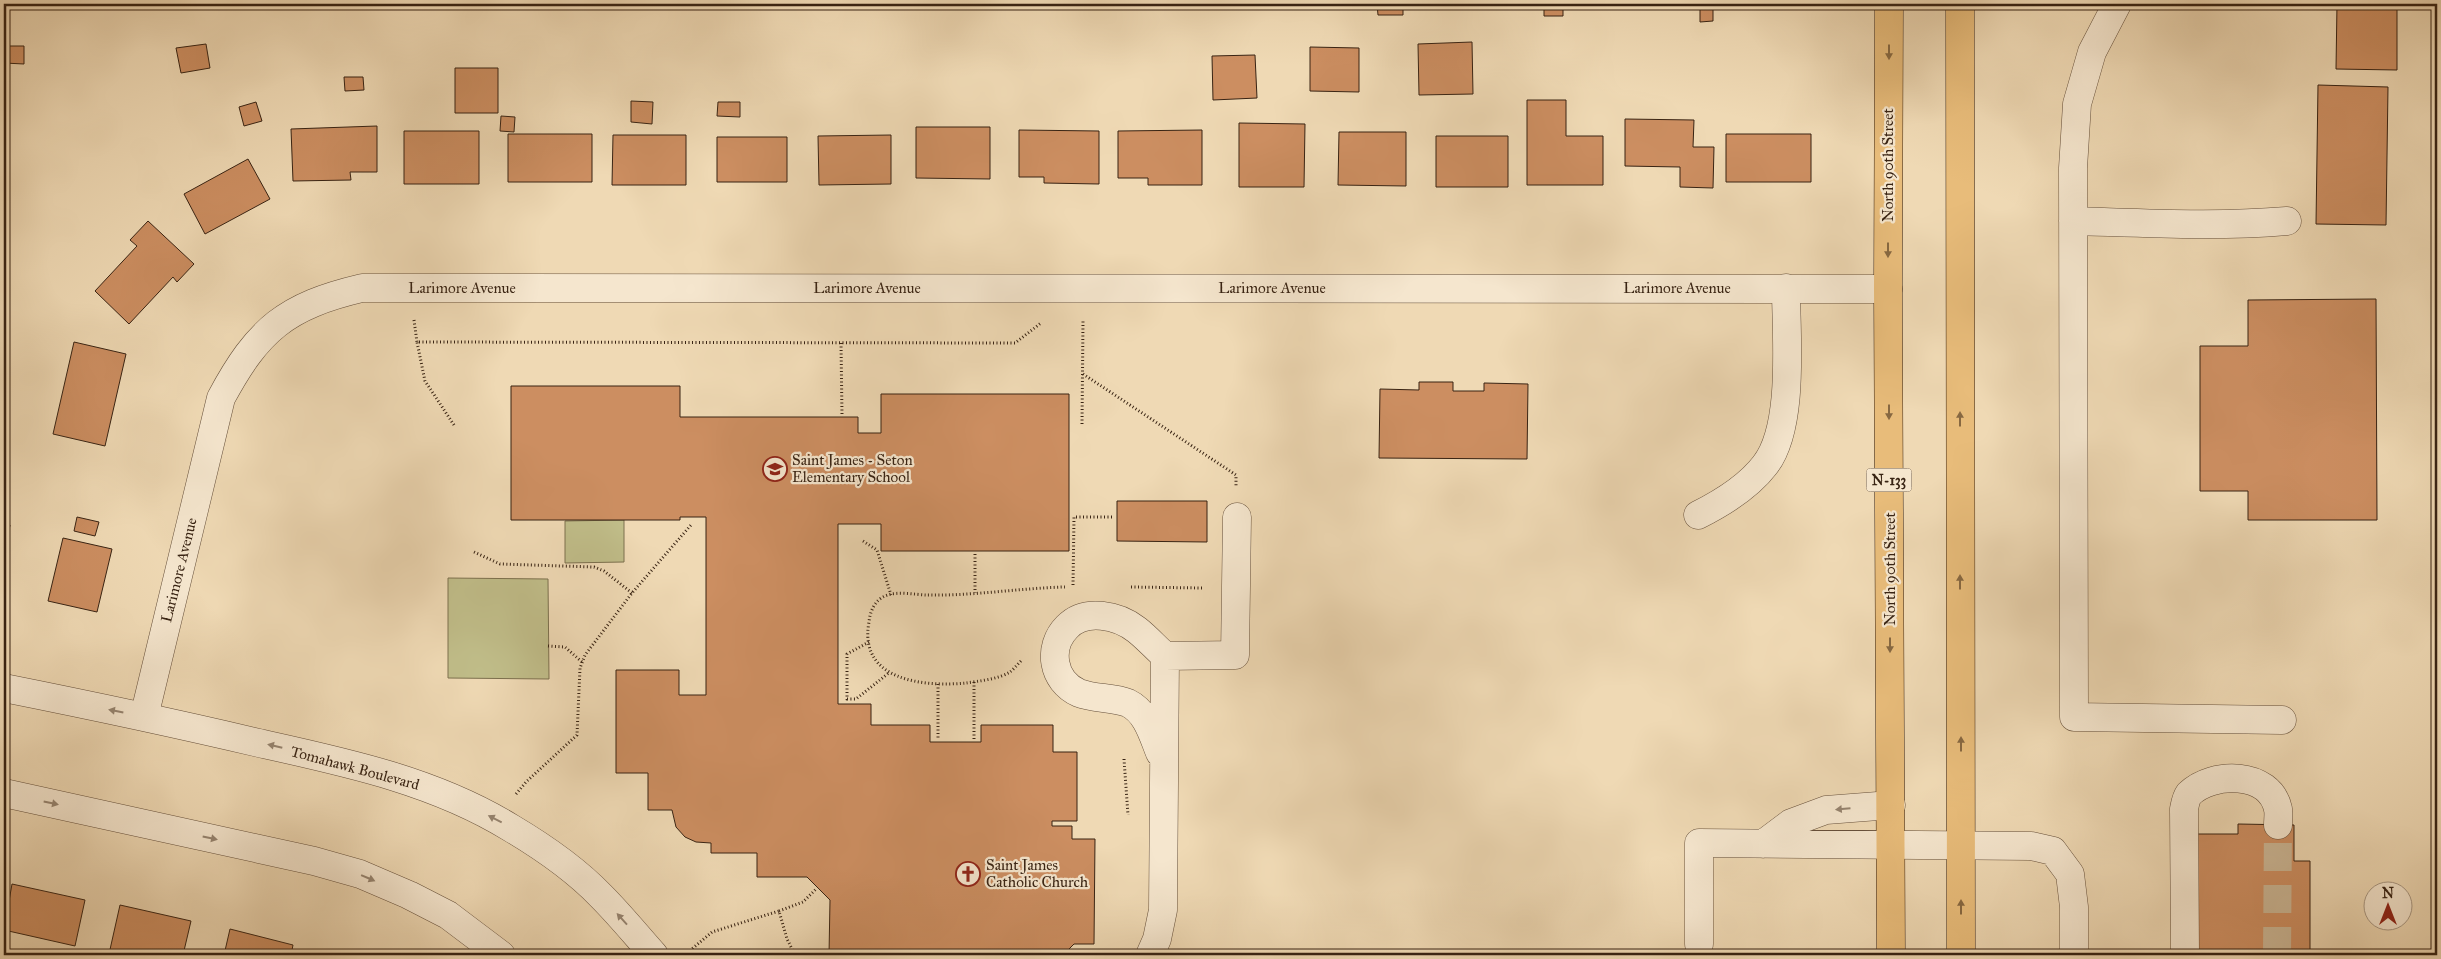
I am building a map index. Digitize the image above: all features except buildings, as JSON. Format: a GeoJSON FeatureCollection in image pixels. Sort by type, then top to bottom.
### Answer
{"type":"FeatureCollection","features":[{"type":"Feature","properties":{"kind":"main road","name":"North 90th Street"},"geometry":{"type":"LineString","coordinates":[[1889,4],[1888,289],[1891,955]]}},
{"type":"Feature","properties":{"kind":"main road"},"geometry":{"type":"LineString","coordinates":[[1960,4],[1961,955]]}},
{"type":"Feature","properties":{"kind":"street"},"geometry":{"type":"LineString","coordinates":[[2117,4],[2092,52],[2077,104],[2074,220],[2074,716],[2282,720]]}},
{"type":"Feature","properties":{"kind":"street"},"geometry":{"type":"LineString","coordinates":[[2074,220],[2185,224],[2255,224],[2288,220]]}},
{"type":"Feature","properties":{"kind":"street","name":"Larimore Avenue"},"geometry":{"type":"LineString","coordinates":[[144,716],[221,398],[240,363],[265,334],[296,310],[326,296],[362,288],[1888,289]]}},
{"type":"Feature","properties":{"kind":"street"},"geometry":{"type":"LineString","coordinates":[[1698,515],[1719,504],[1766,464],[1780,433],[1786,398],[1786,288]]}},
{"type":"Feature","properties":{"kind":"street"},"geometry":{"type":"LineString","coordinates":[[1164,762],[1148,722],[1129,704],[1079,693],[1068,686],[1059,675],[1054,662],[1055,648],[1059,635],[1069,625],[1080,617],[1094,615],[1112,618],[1136,629],[1164,656],[1235,656],[1237,517]]}},
{"type":"Feature","properties":{"kind":"street"},"geometry":{"type":"LineString","coordinates":[[1150,955],[1157,939],[1163,910],[1164,656]]}},
{"type":"Feature","properties":{"kind":"street","name":"Tomahawk Boulevard"},"geometry":{"type":"LineString","coordinates":[[4,688],[144,716],[342,762],[394,777],[464,802],[510,827],[556,858],[600,895],[654,955]]}},
{"type":"Feature","properties":{"kind":"street"},"geometry":{"type":"LineString","coordinates":[[2185,955],[2184,809],[2188,796],[2204,784],[2226,778],[2248,780],[2268,791],[2278,808],[2278,825]]}},
{"type":"Feature","properties":{"kind":"street"},"geometry":{"type":"LineString","coordinates":[[4,793],[305,859],[360,874],[448,914],[501,955]]}},
{"type":"Feature","properties":{"kind":"street"},"geometry":{"type":"LineString","coordinates":[[1763,844],[1791,823],[1826,810],[1891,805]]}},
{"type":"Feature","properties":{"kind":"street"},"geometry":{"type":"LineString","coordinates":[[1698,944],[1700,843],[2031,846],[2054,851],[2070,874],[2074,907],[2074,955]]}},
{"type":"Feature","properties":{"kind":"path"},"geometry":{"type":"LineString","coordinates":[[1082,424],[1084,288]]}},
{"type":"Feature","properties":{"kind":"path"},"geometry":{"type":"LineString","coordinates":[[454,425],[425,381],[417,342],[1015,343],[1044,320]]}},
{"type":"Feature","properties":{"kind":"path"},"geometry":{"type":"LineString","coordinates":[[841,343],[842,415]]}},
{"type":"Feature","properties":{"kind":"path"},"geometry":{"type":"LineString","coordinates":[[1083,374],[1236,475],[1237,517]]}},
{"type":"Feature","properties":{"kind":"path"},"geometry":{"type":"LineString","coordinates":[[1067,591],[1073,586],[1074,517],[1114,517]]}},
{"type":"Feature","properties":{"kind":"path"},"geometry":{"type":"LineString","coordinates":[[496,820],[526,782],[577,735],[580,668],[582,662],[604,629],[632,593],[690,525]]}},
{"type":"Feature","properties":{"kind":"path"},"geometry":{"type":"LineString","coordinates":[[863,541],[877,550],[892,595]]}},
{"type":"Feature","properties":{"kind":"path"},"geometry":{"type":"LineString","coordinates":[[474,552],[500,564],[594,567],[604,571],[632,593]]}},
{"type":"Feature","properties":{"kind":"path"},"geometry":{"type":"LineString","coordinates":[[975,554],[975,592]]}},
{"type":"Feature","properties":{"kind":"path"},"geometry":{"type":"LineString","coordinates":[[1025,657],[1009,673],[974,682],[918,684],[898,678],[880,664],[870,650],[867,632],[871,609],[884,596],[892,595],[1082,586]]}},
{"type":"Feature","properties":{"kind":"path"},"geometry":{"type":"LineString","coordinates":[[1121,587],[1236,588]]}},
{"type":"Feature","properties":{"kind":"path"},"geometry":{"type":"LineString","coordinates":[[869,642],[847,654],[847,699],[856,699],[890,672]]}},
{"type":"Feature","properties":{"kind":"path"},"geometry":{"type":"LineString","coordinates":[[548,646],[565,647],[582,662]]}},
{"type":"Feature","properties":{"kind":"path"},"geometry":{"type":"LineString","coordinates":[[974,682],[974,739]]}},
{"type":"Feature","properties":{"kind":"path"},"geometry":{"type":"LineString","coordinates":[[938,684],[938,739]]}},
{"type":"Feature","properties":{"kind":"path"},"geometry":{"type":"LineString","coordinates":[[1123,750],[1127,775],[1128,817]]}},
{"type":"Feature","properties":{"kind":"path"},"geometry":{"type":"LineString","coordinates":[[685,955],[712,932],[803,902],[816,889]]}},
{"type":"Feature","properties":{"kind":"path"},"geometry":{"type":"LineString","coordinates":[[779,911],[787,939],[795,955]]}},
{"type":"Feature","properties":{"kind":"shaded area"},"geometry":{"type":"Polygon","coordinates":[[[624,520],[624,562],[565,563],[565,521],[624,520]]]}},
{"type":"Feature","properties":{"kind":"shaded area"},"geometry":{"type":"Polygon","coordinates":[[[448,578],[548,579],[549,679],[448,678],[448,578]]]}},
{"type":"Feature","properties":{"kind":"tunnel"},"geometry":{"type":"LineString","coordinates":[[2277,955],[2278,825]]}},
{"type":"Feature","properties":{"kind":"place","name":"Saint James - Seton Elementary School"},"geometry":{"type":"Point","coordinates":[775,469]}},
{"type":"Feature","properties":{"kind":"place","name":"Saint James Catholic Church"},"geometry":{"type":"Point","coordinates":[968,874]}}]}
